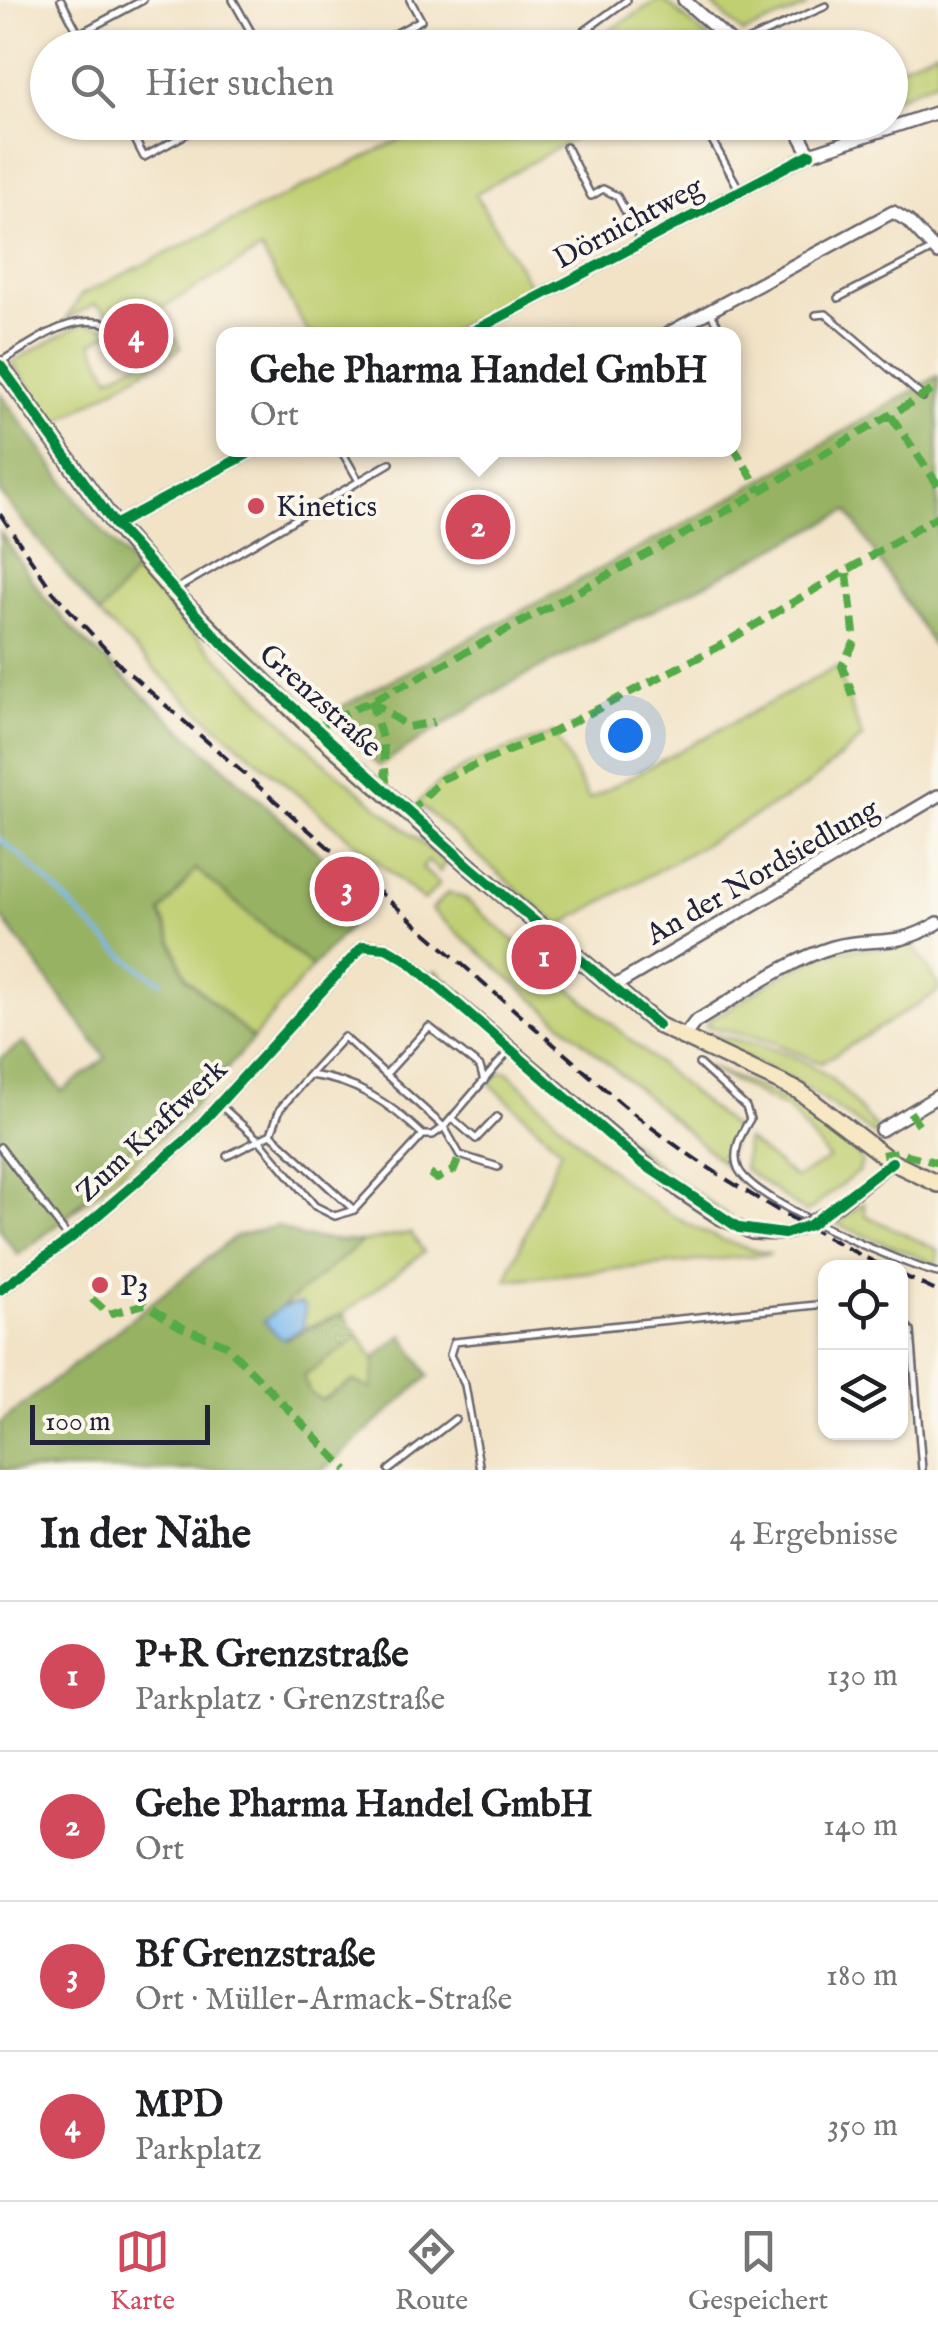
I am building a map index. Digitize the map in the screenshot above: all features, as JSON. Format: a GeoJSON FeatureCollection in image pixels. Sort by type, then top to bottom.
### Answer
{"type":"FeatureCollection","features":[{"type":"Feature","properties":{"kind":"main road","name":"Grenzstraße"},"geometry":{"type":"LineString","coordinates":[[0,363],[115,525],[172,592],[304,720],[612,988],[682,1039],[799,1091],[892,1162],[938,1184]]}},
{"type":"Feature","properties":{"kind":"street"},"geometry":{"type":"LineString","coordinates":[[684,0],[719,30]]}},
{"type":"Feature","properties":{"kind":"street","name":"Dörnichtweg"},"geometry":{"type":"LineString","coordinates":[[908,122],[938,112]]}},
{"type":"Feature","properties":{"kind":"street"},"geometry":{"type":"LineString","coordinates":[[803,140],[810,154]]}},
{"type":"Feature","properties":{"kind":"street","name":"Dörnichtweg"},"geometry":{"type":"LineString","coordinates":[[481,327],[810,154],[851,140]]}},
{"type":"Feature","properties":{"kind":"street"},"geometry":{"type":"LineString","coordinates":[[680,327],[893,212],[908,221],[935,251]]}},
{"type":"Feature","properties":{"kind":"street"},"geometry":{"type":"LineString","coordinates":[[115,525],[242,457]]}},
{"type":"Feature","properties":{"kind":"street","name":"An der Nordsiedlung"},"geometry":{"type":"LineString","coordinates":[[612,988],[938,796]]}},
{"type":"Feature","properties":{"kind":"street"},"geometry":{"type":"LineString","coordinates":[[682,1039],[696,1022],[816,954],[846,944],[908,939],[938,923]]}},
{"type":"Feature","properties":{"kind":"street","name":"Zum Kraftwerk"},"geometry":{"type":"LineString","coordinates":[[0,1290],[70,1239],[220,1106],[300,1010],[363,946],[386,948],[407,960],[512,1049]]}},
{"type":"Feature","properties":{"kind":"street"},"geometry":{"type":"LineString","coordinates":[[512,1049],[680,1192],[738,1228],[766,1235],[810,1225],[892,1162]]}},
{"type":"Feature","properties":{"kind":"street"},"geometry":{"type":"LineString","coordinates":[[881,1130],[938,1096]]}},
{"type":"Feature","properties":{"kind":"lane"},"geometry":{"type":"LineString","coordinates":[[61,0],[77,30]]}},
{"type":"Feature","properties":{"kind":"lane"},"geometry":{"type":"LineString","coordinates":[[87,30],[144,0]]}},
{"type":"Feature","properties":{"kind":"lane"},"geometry":{"type":"LineString","coordinates":[[233,0],[250,30]]}},
{"type":"Feature","properties":{"kind":"lane"},"geometry":{"type":"LineString","coordinates":[[402,30],[421,20],[410,0]]}},
{"type":"Feature","properties":{"kind":"lane"},"geometry":{"type":"LineString","coordinates":[[587,30],[627,0]]}},
{"type":"Feature","properties":{"kind":"lane"},"geometry":{"type":"LineString","coordinates":[[773,30],[826,6]]}},
{"type":"Feature","properties":{"kind":"lane"},"geometry":{"type":"LineString","coordinates":[[135,140],[144,157],[175,140]]}},
{"type":"Feature","properties":{"kind":"lane"},"geometry":{"type":"LineString","coordinates":[[712,140],[740,191]]}},
{"type":"Feature","properties":{"kind":"lane"},"geometry":{"type":"LineString","coordinates":[[566,147],[591,196],[603,189],[617,196],[642,243]]}},
{"type":"Feature","properties":{"kind":"lane"},"geometry":{"type":"LineString","coordinates":[[838,298],[935,251]]}},
{"type":"Feature","properties":{"kind":"lane"},"geometry":{"type":"LineString","coordinates":[[710,311],[719,327]]}},
{"type":"Feature","properties":{"kind":"lane"},"geometry":{"type":"LineString","coordinates":[[816,315],[826,314],[923,397]]}},
{"type":"Feature","properties":{"kind":"lane"},"geometry":{"type":"LineString","coordinates":[[0,363],[65,322],[94,320],[138,334]]}},
{"type":"Feature","properties":{"kind":"lane"},"geometry":{"type":"LineString","coordinates":[[345,457],[359,481]]}},
{"type":"Feature","properties":{"kind":"lane"},"geometry":{"type":"LineString","coordinates":[[172,592],[390,463]]}},
{"type":"Feature","properties":{"kind":"lane"},"geometry":{"type":"LineString","coordinates":[[386,1074],[429,1027],[480,1067],[484,1080]]}},
{"type":"Feature","properties":{"kind":"lane"},"geometry":{"type":"LineString","coordinates":[[227,1156],[271,1134],[280,1110],[344,1037],[444,1126],[460,1155],[498,1167]]}},
{"type":"Feature","properties":{"kind":"lane"},"geometry":{"type":"LineString","coordinates":[[310,1075],[328,1077],[387,1102],[424,1135],[433,1135],[512,1049]]}},
{"type":"Feature","properties":{"kind":"lane"},"geometry":{"type":"LineString","coordinates":[[699,1064],[746,1106],[750,1118],[736,1156],[740,1172],[772,1197],[829,1228],[938,1273]]}},
{"type":"Feature","properties":{"kind":"lane"},"geometry":{"type":"LineString","coordinates":[[220,1106],[261,1142],[290,1182],[320,1211],[336,1216],[354,1210],[424,1135]]}},
{"type":"Feature","properties":{"kind":"lane"},"geometry":{"type":"LineString","coordinates":[[452,1118],[476,1140],[497,1117]]}},
{"type":"Feature","properties":{"kind":"lane"},"geometry":{"type":"LineString","coordinates":[[271,1134],[354,1210]]}},
{"type":"Feature","properties":{"kind":"lane"},"geometry":{"type":"LineString","coordinates":[[0,1148],[70,1239]]}},
{"type":"Feature","properties":{"kind":"lane"},"geometry":{"type":"LineString","coordinates":[[480,1470],[465,1385],[450,1355],[454,1342],[818,1305]]}},
{"type":"Feature","properties":{"kind":"lane"},"geometry":{"type":"LineString","coordinates":[[908,1328],[922,1470]]}},
{"type":"Feature","properties":{"kind":"lane"},"geometry":{"type":"LineString","coordinates":[[389,1470],[455,1419]]}},
{"type":"Feature","properties":{"kind":"green space"},"geometry":{"type":"Polygon","coordinates":[[[664,0],[698,30],[610,30],[664,0]]]}},
{"type":"Feature","properties":{"kind":"green space"},"geometry":{"type":"Polygon","coordinates":[[[707,0],[805,0],[806,7],[750,30],[740,30],[707,0]]]}},
{"type":"Feature","properties":{"kind":"green space"},"geometry":{"type":"Polygon","coordinates":[[[938,49],[938,79],[908,92],[908,62],[938,49]]]}},
{"type":"Feature","properties":{"kind":"green space"},"geometry":{"type":"Polygon","coordinates":[[[400,140],[571,140],[475,194],[531,287],[458,327],[305,327],[261,250],[160,309],[181,348],[55,424],[12,362],[83,323],[117,329],[92,343],[110,377],[173,345],[147,301],[115,317],[95,304],[66,320],[81,295],[400,140]]]}},
{"type":"Feature","properties":{"kind":"green space"},"geometry":{"type":"Polygon","coordinates":[[[938,376],[938,654],[848,511],[503,687],[379,766],[326,715],[714,508],[938,376]]]}},
{"type":"Feature","properties":{"kind":"green space"},"geometry":{"type":"Polygon","coordinates":[[[0,393],[90,517],[137,570],[99,615],[0,493],[0,393]]]}},
{"type":"Feature","properties":{"kind":"green space"},"geometry":{"type":"Polygon","coordinates":[[[0,532],[44,597],[82,639],[352,879],[341,891],[364,911],[312,967],[196,869],[161,913],[186,978],[253,1039],[177,1125],[135,1142],[66,1218],[18,1255],[0,1230],[0,1059],[24,1042],[62,1091],[106,1058],[0,915],[0,532]]]}},
{"type":"Feature","properties":{"kind":"green space"},"geometry":{"type":"Polygon","coordinates":[[[137,570],[183,623],[323,761],[445,862],[440,872],[428,861],[422,868],[439,884],[424,901],[192,705],[99,615],[137,570]]]}},
{"type":"Feature","properties":{"kind":"green space"},"geometry":{"type":"Polygon","coordinates":[[[837,667],[862,738],[804,788],[559,926],[418,803],[463,768],[554,733],[589,799],[837,667]]]}},
{"type":"Feature","properties":{"kind":"green space"},"geometry":{"type":"Polygon","coordinates":[[[196,868],[312,967],[253,1039],[186,978],[161,912],[196,868]]]}},
{"type":"Feature","properties":{"kind":"green space"},"geometry":{"type":"Polygon","coordinates":[[[448,893],[464,898],[737,1131],[727,1154],[729,1168],[431,910],[448,893]]]}},
{"type":"Feature","properties":{"kind":"green space"},"geometry":{"type":"Polygon","coordinates":[[[912,944],[938,984],[938,992],[821,1063],[770,1041],[706,1026],[712,1018],[809,961],[843,950],[912,944]]]}},
{"type":"Feature","properties":{"kind":"green space"},"geometry":{"type":"Polygon","coordinates":[[[436,971],[660,1167],[732,1219],[658,1171],[433,973],[436,971]]]}},
{"type":"Feature","properties":{"kind":"green space"},"geometry":{"type":"Polygon","coordinates":[[[705,1033],[778,1051],[813,1066],[843,1090],[886,1136],[888,1144],[798,1083],[707,1040],[705,1033]]]}},
{"type":"Feature","properties":{"kind":"green space"},"geometry":{"type":"Polygon","coordinates":[[[705,1066],[792,1103],[835,1129],[862,1162],[859,1171],[806,1213],[744,1169],[746,1139],[795,1178],[829,1159],[790,1111],[705,1066]]]}},
{"type":"Feature","properties":{"kind":"green space"},"geometry":{"type":"Polygon","coordinates":[[[508,1072],[596,1158],[659,1207],[730,1243],[771,1254],[506,1280],[561,1149],[490,1084],[499,1073],[508,1072]]]}},
{"type":"Feature","properties":{"kind":"green space"},"geometry":{"type":"Polygon","coordinates":[[[177,1125],[66,1218],[135,1142],[177,1125]]]}},
{"type":"Feature","properties":{"kind":"green space"},"geometry":{"type":"Polygon","coordinates":[[[864,1203],[865,1215],[938,1250],[938,1265],[836,1224],[864,1203]]]}},
{"type":"Feature","properties":{"kind":"green space"},"geometry":{"type":"Polygon","coordinates":[[[277,1226],[301,1237],[362,1242],[265,1321],[285,1339],[343,1314],[360,1337],[303,1376],[310,1393],[322,1400],[353,1381],[372,1389],[375,1357],[403,1335],[429,1376],[323,1470],[0,1470],[0,1423],[236,1236],[277,1226]]]}},
{"type":"Feature","properties":{"kind":"green space"},"geometry":{"type":"Polygon","coordinates":[[[411,1233],[424,1252],[343,1314],[303,1328],[298,1305],[280,1308],[362,1242],[411,1233]]]}},
{"type":"Feature","properties":{"kind":"green space"},"geometry":{"type":"Polygon","coordinates":[[[360,1337],[377,1363],[372,1390],[353,1381],[322,1400],[309,1393],[302,1377],[360,1337]]]}},
{"type":"Feature","properties":{"kind":"water"},"geometry":{"type":"Polygon","coordinates":[[[300,1303],[305,1307],[303,1328],[281,1339],[264,1321],[280,1308],[300,1303]]]}},
{"type":"Feature","properties":{"kind":"waterway"},"geometry":{"type":"LineString","coordinates":[[0,839],[118,951],[162,982]]}},
{"type":"Feature","properties":{"kind":"railway"},"geometry":{"type":"LineString","coordinates":[[0,514],[53,592],[122,667],[622,1104],[749,1193],[871,1260]]}},
{"type":"Feature","properties":{"kind":"railway"},"geometry":{"type":"LineString","coordinates":[[908,1278],[938,1292]]}},
{"type":"Feature","properties":{"kind":"marked path"},"geometry":{"type":"LineString","coordinates":[[313,729],[414,680],[719,515],[938,387]]}},
{"type":"Feature","properties":{"kind":"marked path"},"geometry":{"type":"LineString","coordinates":[[891,416],[938,485]]}},
{"type":"Feature","properties":{"kind":"marked path"},"geometry":{"type":"LineString","coordinates":[[740,457],[760,491]]}},
{"type":"Feature","properties":{"kind":"marked path"},"geometry":{"type":"LineString","coordinates":[[409,813],[442,779],[553,732],[718,647],[938,516]]}},
{"type":"Feature","properties":{"kind":"marked path"},"geometry":{"type":"LineString","coordinates":[[847,573],[855,641],[842,666],[853,696]]}},
{"type":"Feature","properties":{"kind":"marked path"},"geometry":{"type":"LineString","coordinates":[[371,701],[383,742],[387,794]]}},
{"type":"Feature","properties":{"kind":"marked path"},"geometry":{"type":"LineString","coordinates":[[371,701],[408,727],[434,722]]}},
{"type":"Feature","properties":{"kind":"marked path"},"geometry":{"type":"LineString","coordinates":[[910,1112],[923,1131]]}},
{"type":"Feature","properties":{"kind":"marked path"},"geometry":{"type":"LineString","coordinates":[[882,1155],[897,1152],[938,1163]]}},
{"type":"Feature","properties":{"kind":"marked path"},"geometry":{"type":"LineString","coordinates":[[430,1174],[437,1179],[454,1170],[460,1155]]}},
{"type":"Feature","properties":{"kind":"marked path"},"geometry":{"type":"LineString","coordinates":[[92,1299],[109,1314],[145,1304],[179,1326],[226,1345],[347,1470]]}},
{"type":"Feature","properties":{"kind":"cycle path"},"geometry":{"type":"LineString","coordinates":[[481,327],[810,154]]}},
{"type":"Feature","properties":{"kind":"cycle path"},"geometry":{"type":"LineString","coordinates":[[0,365],[115,525],[222,643],[469,866],[658,1025]]}},
{"type":"Feature","properties":{"kind":"cycle path"},"geometry":{"type":"LineString","coordinates":[[115,525],[242,457]]}},
{"type":"Feature","properties":{"kind":"cycle path"},"geometry":{"type":"LineString","coordinates":[[0,1290],[70,1239],[187,1139],[363,946],[386,948],[407,960],[639,1161],[739,1228],[784,1234],[810,1225],[892,1162]]}},
{"type":"Feature","properties":{"kind":"place","name":"MPD"},"geometry":{"type":"Point","coordinates":[136,336]}},
{"type":"Feature","properties":{"kind":"place","name":"Kinetics"},"geometry":{"type":"Point","coordinates":[256,506]}},
{"type":"Feature","properties":{"kind":"place","name":"Gehe Pharma Handel GmbH"},"geometry":{"type":"Point","coordinates":[478,527]}},
{"type":"Feature","properties":{"kind":"place","name":"Bf Grenzstraße"},"geometry":{"type":"Point","coordinates":[347,889]}},
{"type":"Feature","properties":{"kind":"place","name":"P+R Grenzstraße"},"geometry":{"type":"Point","coordinates":[544,957]}},
{"type":"Feature","properties":{"kind":"place","name":"P3"},"geometry":{"type":"Point","coordinates":[100,1285]}}]}
